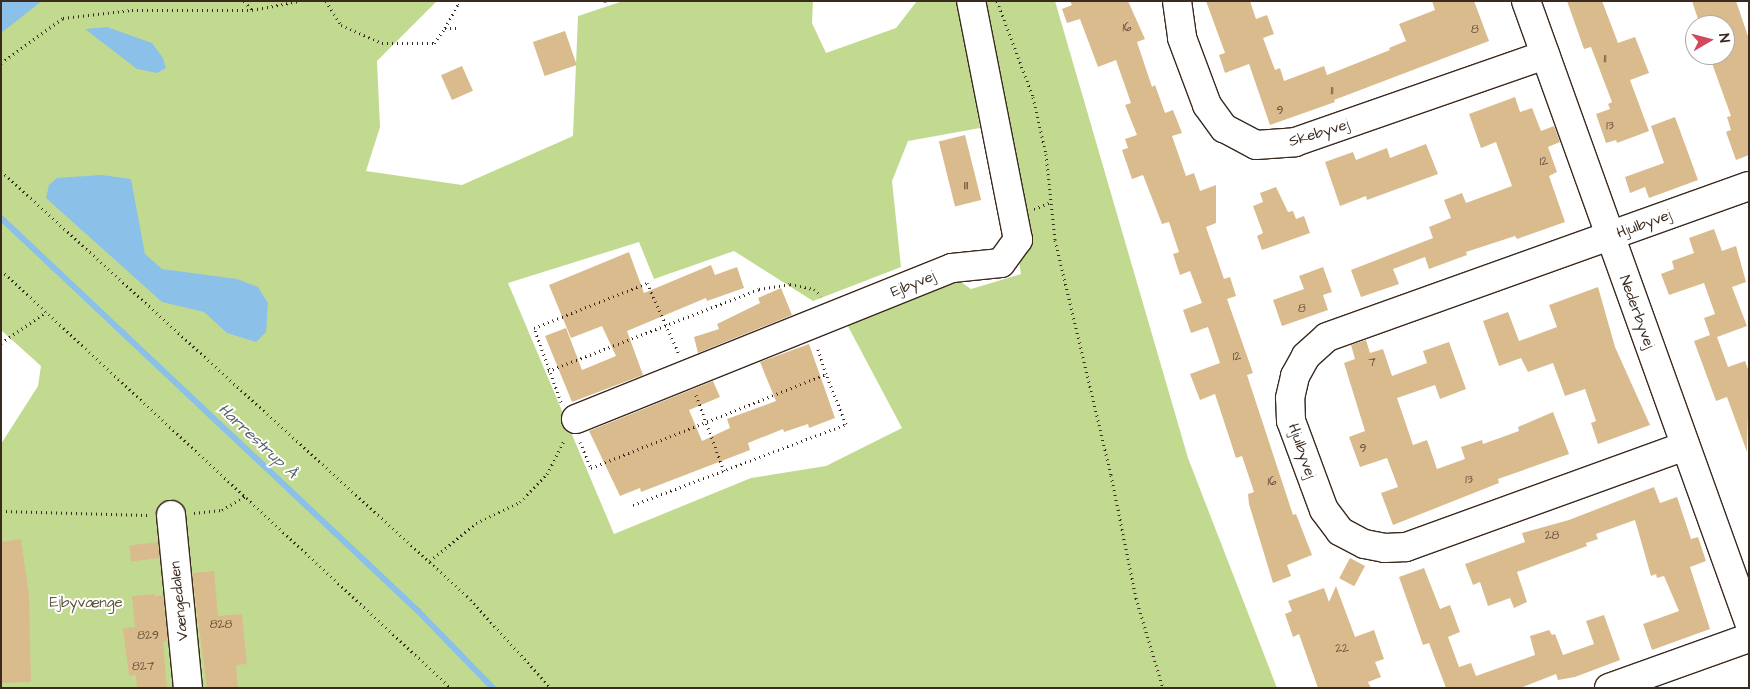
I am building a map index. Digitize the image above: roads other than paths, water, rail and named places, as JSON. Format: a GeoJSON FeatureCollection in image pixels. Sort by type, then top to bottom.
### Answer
{"type":"FeatureCollection","features":[{"type":"Feature","properties":{"kind":"street","name":"Ejbyvej"},"geometry":{"type":"LineString","coordinates":[[574,422],[952,268],[1001,263],[1018,240],[971,1]]}},
{"type":"Feature","properties":{"kind":"street","name":"Skebyvej"},"geometry":{"type":"LineString","coordinates":[[1177,1],[1182,38],[1207,105],[1224,128],[1256,145],[1295,142],[1545,55]]}},
{"type":"Feature","properties":{"kind":"street","name":"Nederbyvej"},"geometry":{"type":"LineString","coordinates":[[1526,1],[1749,622]]}},
{"type":"Feature","properties":{"kind":"street","name":"Hjulbyvej"},"geometry":{"type":"LineString","coordinates":[[1686,446],[1406,547],[1384,548],[1364,544],[1340,531],[1324,510],[1291,421],[1290,398],[1294,376],[1306,356],[1327,336],[1749,186]]}},
{"type":"Feature","properties":{"kind":"street","name":"Vængedalen"},"geometry":{"type":"LineString","coordinates":[[171,515],[188,688]]}},
{"type":"Feature","properties":{"kind":"street"},"geometry":{"type":"LineString","coordinates":[[1609,688],[1749,638]]}},
{"type":"Feature","properties":{"kind":"water"},"geometry":{"type":"Polygon","coordinates":[[[1,1],[42,1],[1,33],[1,1]]]}},
{"type":"Feature","properties":{"kind":"water"},"geometry":{"type":"Polygon","coordinates":[[[107,27],[152,43],[163,58],[166,68],[157,73],[137,69],[85,29],[107,27]]]}},
{"type":"Feature","properties":{"kind":"water"},"geometry":{"type":"Polygon","coordinates":[[[101,175],[131,179],[145,254],[162,269],[237,279],[258,287],[268,303],[266,332],[256,342],[227,333],[204,312],[162,302],[46,198],[49,185],[57,178],[101,175]]]}},
{"type":"Feature","properties":{"kind":"waterway","name":"Harrestrup Å"},"geometry":{"type":"LineString","coordinates":[[1,218],[418,611],[493,688]]}},
{"type":"Feature","properties":{"kind":"park label","name":"Ejbyvænge"},"geometry":{"type":"Point","coordinates":[86,603]}}]}
